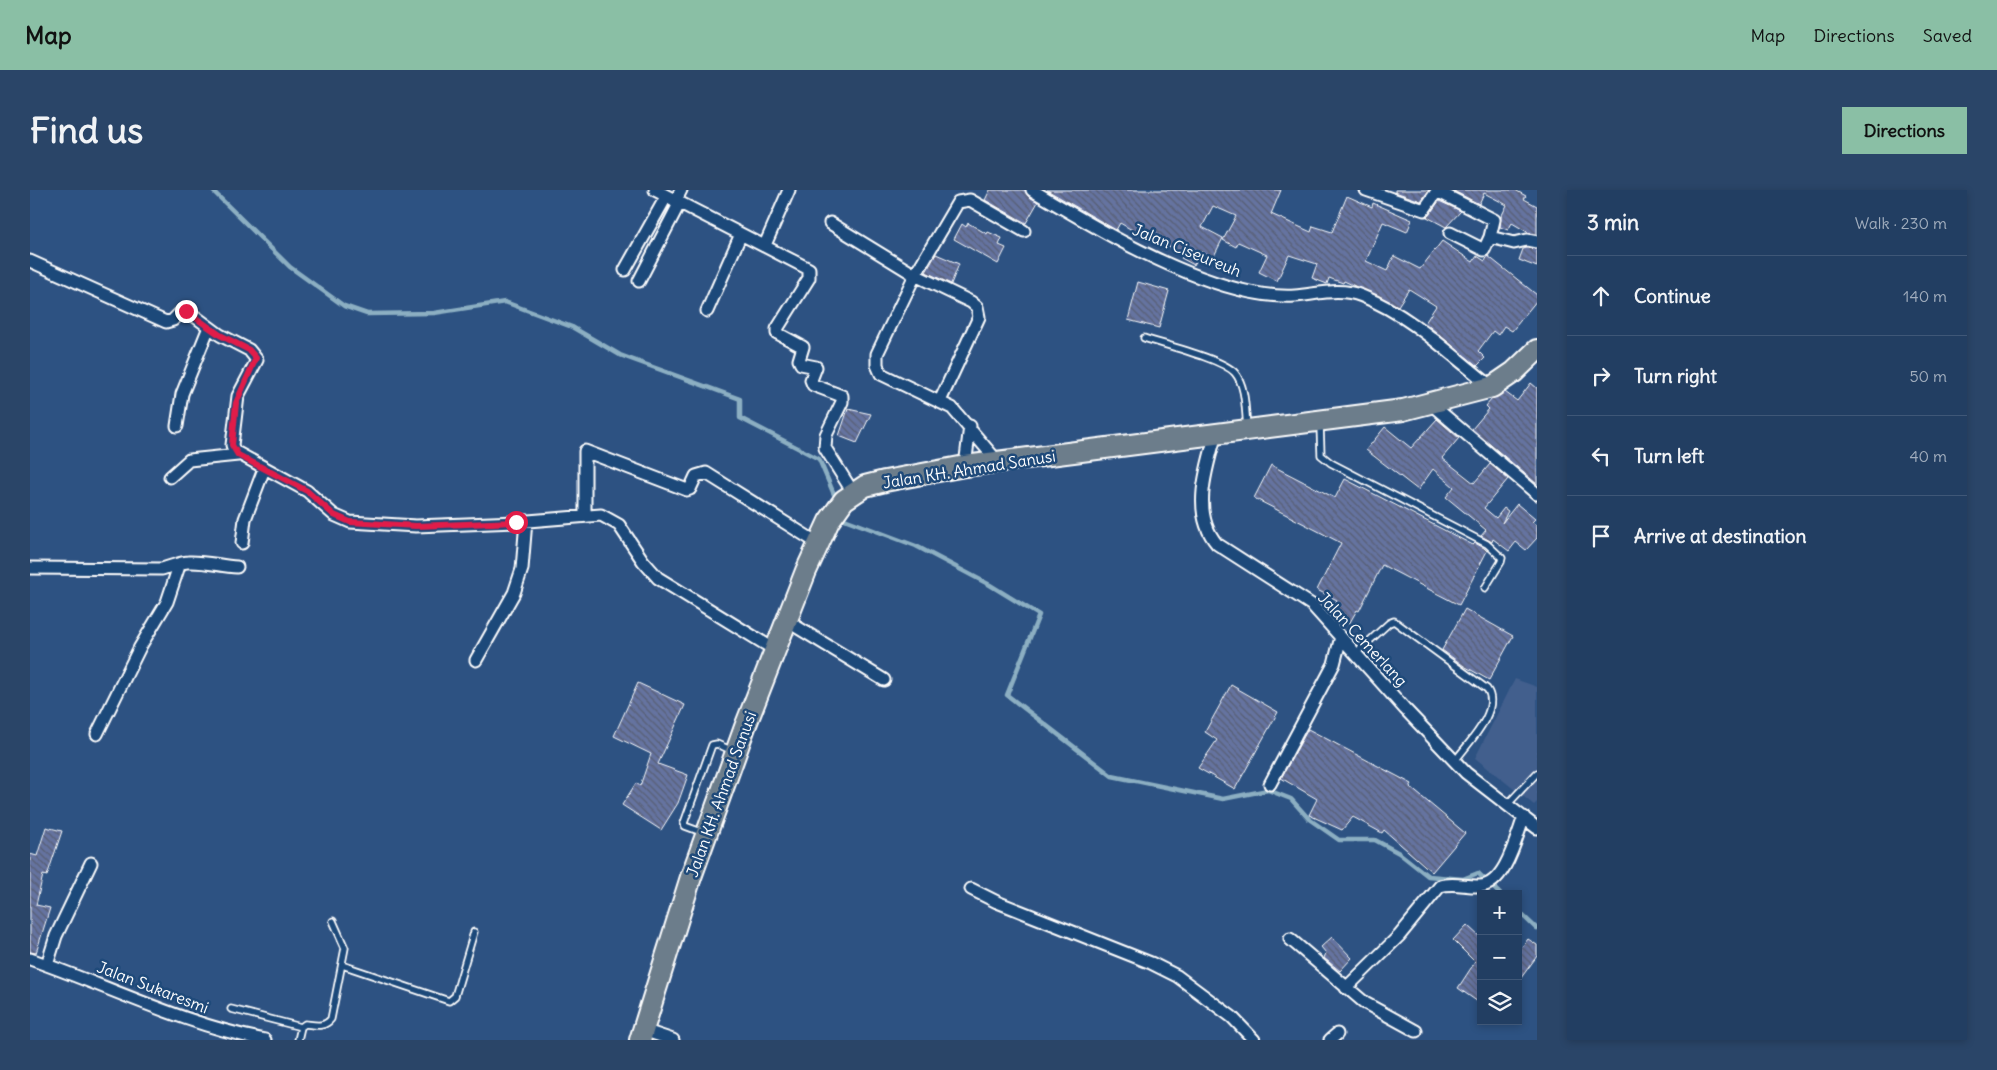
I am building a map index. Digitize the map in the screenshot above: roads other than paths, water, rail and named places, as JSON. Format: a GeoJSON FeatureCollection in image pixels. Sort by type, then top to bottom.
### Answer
{"type":"FeatureCollection","features":[{"type":"Feature","properties":{"kind":"highway","name":"Jalan KH. Ahmad Sanusi"},"geometry":{"type":"LineString","coordinates":[[642,1035],[706,834],[775,650],[829,521],[849,497],[865,486],[965,466],[1403,410],[1492,388],[1514,372],[1537,350]]}},
{"type":"Feature","properties":{"kind":"street"},"geometry":{"type":"LineString","coordinates":[[655,190],[766,245],[809,270],[809,278],[777,328],[776,333],[803,347],[799,360],[800,364],[816,367],[811,380],[814,385],[842,396],[842,402],[826,435],[824,448],[849,497]]}},
{"type":"Feature","properties":{"kind":"street"},"geometry":{"type":"LineString","coordinates":[[625,270],[681,190]]}},
{"type":"Feature","properties":{"kind":"street"},"geometry":{"type":"LineString","coordinates":[[766,245],[789,190]]}},
{"type":"Feature","properties":{"kind":"street","name":"Jalan Ciseureuh"},"geometry":{"type":"LineString","coordinates":[[1032,190],[1129,245],[1215,283],[1278,296],[1336,291],[1361,295],[1396,314],[1492,388]]}},
{"type":"Feature","properties":{"kind":"street"},"geometry":{"type":"LineString","coordinates":[[1366,190],[1424,210],[1437,191],[1494,220],[1490,237],[1484,250],[1450,233]]}},
{"type":"Feature","properties":{"kind":"street"},"geometry":{"type":"LineString","coordinates":[[998,462],[970,426],[952,408],[940,401],[887,379],[881,374],[877,365],[877,354],[915,275],[958,202],[964,199],[970,200],[1024,231]]}},
{"type":"Feature","properties":{"kind":"street"},"geometry":{"type":"LineString","coordinates":[[639,281],[674,201]]}},
{"type":"Feature","properties":{"kind":"street"},"geometry":{"type":"LineString","coordinates":[[830,223],[915,275],[971,302],[977,307],[979,317],[940,401]]}},
{"type":"Feature","properties":{"kind":"street"},"geometry":{"type":"LineString","coordinates":[[707,311],[741,234]]}},
{"type":"Feature","properties":{"kind":"street"},"geometry":{"type":"LineString","coordinates":[[1490,237],[1514,243],[1527,240],[1537,242]]}},
{"type":"Feature","properties":{"kind":"street"},"geometry":{"type":"LineString","coordinates":[[30,261],[163,321],[170,322],[186,311],[209,328],[249,350],[256,358],[236,403],[232,445],[238,455]]}},
{"type":"Feature","properties":{"kind":"street"},"geometry":{"type":"LineString","coordinates":[[177,426],[182,394],[209,328]]}},
{"type":"Feature","properties":{"kind":"street"},"geometry":{"type":"LineString","coordinates":[[1431,404],[1537,494]]}},
{"type":"Feature","properties":{"kind":"street"},"geometry":{"type":"LineString","coordinates":[[965,466],[970,426]]}},
{"type":"Feature","properties":{"kind":"street","name":"Jalan Cemerlang"},"geometry":{"type":"LineString","coordinates":[[1216,434],[1208,460],[1202,503],[1203,520],[1208,534],[1217,544],[1312,605],[1455,761],[1537,828]]}},
{"type":"Feature","properties":{"kind":"street"},"geometry":{"type":"LineString","coordinates":[[585,515],[586,451],[687,490],[690,489],[696,476],[706,473],[819,544]]}},
{"type":"Feature","properties":{"kind":"street"},"geometry":{"type":"LineString","coordinates":[[170,477],[189,460],[238,455],[307,491],[334,515],[350,522],[416,526],[526,521],[601,515],[619,525],[643,561],[658,578],[775,650]]}},
{"type":"Feature","properties":{"kind":"street"},"geometry":{"type":"LineString","coordinates":[[242,543],[245,519],[264,468]]}},
{"type":"Feature","properties":{"kind":"street"},"geometry":{"type":"LineString","coordinates":[[476,660],[514,593],[522,569],[526,521]]}},
{"type":"Feature","properties":{"kind":"street"},"geometry":{"type":"LineString","coordinates":[[30,568],[162,569],[179,566],[186,562],[237,567]]}},
{"type":"Feature","properties":{"kind":"street"},"geometry":{"type":"LineString","coordinates":[[96,734],[140,647],[167,602],[179,566]]}},
{"type":"Feature","properties":{"kind":"street"},"geometry":{"type":"LineString","coordinates":[[787,622],[884,680]]}},
{"type":"Feature","properties":{"kind":"street"},"geometry":{"type":"LineString","coordinates":[[1270,784],[1334,664],[1341,636]]}},
{"type":"Feature","properties":{"kind":"street"},"geometry":{"type":"LineString","coordinates":[[1346,988],[1399,936],[1440,886],[1449,884],[1482,886],[1494,882],[1507,861],[1524,817]]}},
{"type":"Feature","properties":{"kind":"street"},"geometry":{"type":"LineString","coordinates":[[47,965],[56,936],[91,863]]}},
{"type":"Feature","properties":{"kind":"street"},"geometry":{"type":"LineString","coordinates":[[971,889],[997,902],[1151,963],[1177,976],[1232,1017],[1254,1040]]}},
{"type":"Feature","properties":{"kind":"street"},"geometry":{"type":"LineString","coordinates":[[1290,939],[1365,1003],[1416,1031]]}},
{"type":"Feature","properties":{"kind":"street","name":"Jalan Sukaresmi"},"geometry":{"type":"LineString","coordinates":[[30,959],[195,1022],[237,1035],[265,1040]]}},
{"type":"Feature","properties":{"kind":"street"},"geometry":{"type":"LineString","coordinates":[[642,1035],[673,1040]]}},
{"type":"Feature","properties":{"kind":"lane"},"geometry":{"type":"LineString","coordinates":[[1144,338],[1225,365],[1236,374],[1243,391],[1248,429]]}},
{"type":"Feature","properties":{"kind":"lane"},"geometry":{"type":"LineString","coordinates":[[1320,421],[1321,455],[1331,463],[1497,551],[1502,558],[1501,562],[1484,588]]}},
{"type":"Feature","properties":{"kind":"lane"},"geometry":{"type":"LineString","coordinates":[[1355,654],[1389,623],[1394,621],[1487,689],[1492,701],[1488,715],[1455,761]]}},
{"type":"Feature","properties":{"kind":"lane"},"geometry":{"type":"LineString","coordinates":[[1507,805],[1537,773]]}},
{"type":"Feature","properties":{"kind":"lane"},"geometry":{"type":"LineString","coordinates":[[231,1009],[301,1027],[305,1024],[327,1024],[331,1019],[345,945],[333,921]]}},
{"type":"Feature","properties":{"kind":"lane"},"geometry":{"type":"LineString","coordinates":[[342,966],[450,1002],[456,996],[474,932]]}},
{"type":"Feature","properties":{"kind":"lane"},"geometry":{"type":"LineString","coordinates":[[298,1040],[301,1027]]}},
{"type":"Feature","properties":{"kind":"waterway"},"geometry":{"type":"LineString","coordinates":[[212,190],[290,267],[344,306],[367,314],[434,313],[505,302],[572,327],[620,355],[740,399],[740,418],[819,459],[836,499]]}},
{"type":"Feature","properties":{"kind":"waterway"},"geometry":{"type":"LineString","coordinates":[[839,517],[916,546],[990,585],[1039,615],[1007,695],[1112,776],[1223,799],[1268,790],[1291,799],[1309,819],[1339,840],[1375,840],[1399,853],[1428,876],[1463,879],[1478,873],[1496,890]]}},
{"type":"Feature","properties":{"kind":"waterway"},"geometry":{"type":"LineString","coordinates":[[1522,915],[1537,929]]}}]}
